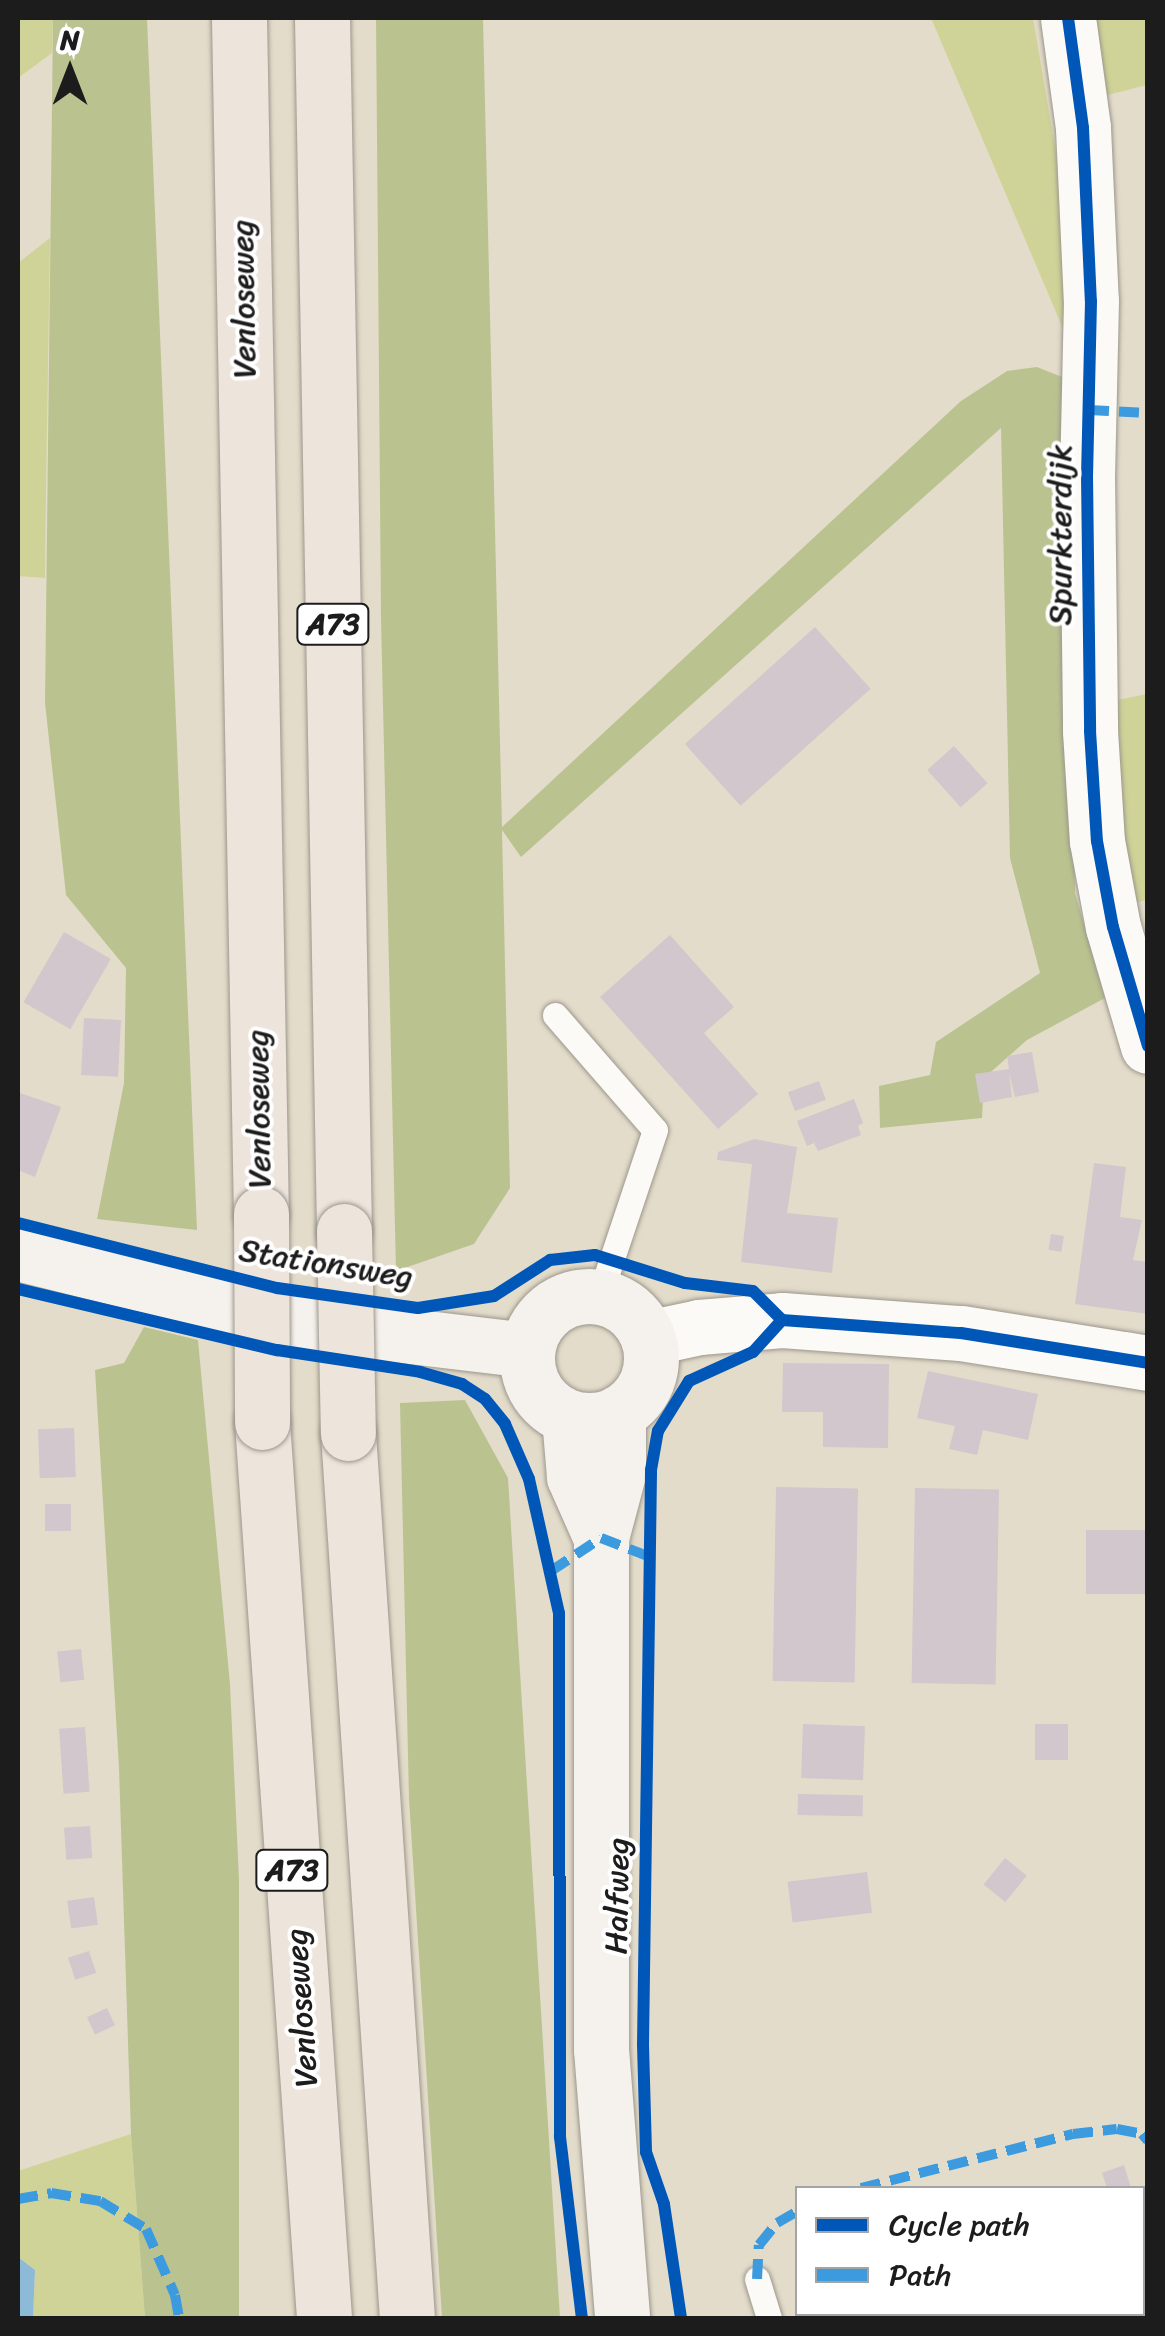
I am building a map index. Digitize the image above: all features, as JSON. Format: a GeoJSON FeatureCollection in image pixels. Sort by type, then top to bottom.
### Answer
{"type":"FeatureCollection","features":[{"type":"Feature","properties":{"kind":"highway","name":"Venloseweg"},"geometry":{"type":"LineString","coordinates":[[238,18],[262,1422],[324,2318]]}},
{"type":"Feature","properties":{"kind":"highway","name":"A73"},"geometry":{"type":"LineString","coordinates":[[322,18],[348,1432],[407,2318]]}},
{"type":"Feature","properties":{"kind":"main road","name":"Stationsweg"},"geometry":{"type":"LineString","coordinates":[[18,1254],[292,1322],[527,1350]]}},
{"type":"Feature","properties":{"kind":"main road"},"geometry":{"type":"LineString","coordinates":[[599,1297],[629,1311],[648,1338],[647,1380],[640,1394],[594,1415],[545,1403],[536,1392],[527,1350],[535,1326],[552,1308],[574,1298],[599,1297]]}},
{"type":"Feature","properties":{"kind":"main road","name":"Halfweg"},"geometry":{"type":"LineString","coordinates":[[594,1415],[618,1474],[601,1538],[601,2050],[622,2318]]}},
{"type":"Feature","properties":{"kind":"street","name":"Spurkterdijk"},"geometry":{"type":"LineString","coordinates":[[1068,18],[1083,128],[1091,301],[1087,475],[1090,731],[1097,841],[1113,926],[1148,1046]]}},
{"type":"Feature","properties":{"kind":"street"},"geometry":{"type":"LineString","coordinates":[[648,1338],[699,1327],[782,1320],[962,1333],[1148,1363]]}},
{"type":"Feature","properties":{"kind":"lane"},"geometry":{"type":"LineString","coordinates":[[554,1014],[655,1130],[599,1297]]}},
{"type":"Feature","properties":{"kind":"lane"},"geometry":{"type":"LineString","coordinates":[[757,2279],[769,2318]]}},
{"type":"Feature","properties":{"kind":"green space"},"geometry":{"type":"Polygon","coordinates":[[[18,18],[53,18],[52,53],[18,78],[18,18]]]}},
{"type":"Feature","properties":{"kind":"green space"},"geometry":{"type":"Polygon","coordinates":[[[53,18],[147,18],[197,1230],[97,1219],[124,1083],[126,968],[66,895],[45,703],[53,18]]]}},
{"type":"Feature","properties":{"kind":"green space"},"geometry":{"type":"Polygon","coordinates":[[[376,18],[483,18],[502,827],[961,401],[1007,371],[1037,367],[1067,379],[1075,893],[1105,998],[1027,1040],[984,1078],[982,1118],[880,1128],[879,1086],[930,1075],[936,1042],[1040,973],[1010,858],[1001,428],[521,857],[502,830],[510,1188],[474,1244],[396,1271],[381,619],[376,18]]]}},
{"type":"Feature","properties":{"kind":"green space"},"geometry":{"type":"Polygon","coordinates":[[[931,18],[1033,18],[1064,200],[1067,338],[931,18]]]}},
{"type":"Feature","properties":{"kind":"green space"},"geometry":{"type":"Polygon","coordinates":[[[1085,18],[1147,18],[1147,85],[1096,98],[1085,18]]]}},
{"type":"Feature","properties":{"kind":"green space"},"geometry":{"type":"Polygon","coordinates":[[[50,238],[45,578],[18,576],[18,263],[50,238]]]}},
{"type":"Feature","properties":{"kind":"green space"},"geometry":{"type":"Polygon","coordinates":[[[1147,694],[1147,900],[1130,904],[1119,868],[1117,700],[1147,694]]]}},
{"type":"Feature","properties":{"kind":"green space"},"geometry":{"type":"Polygon","coordinates":[[[144,1327],[198,1340],[230,1684],[239,1880],[239,2318],[145,2318],[131,2134],[119,1768],[95,1370],[124,1363],[144,1327]]]}},
{"type":"Feature","properties":{"kind":"green space"},"geometry":{"type":"Polygon","coordinates":[[[465,1400],[508,1478],[560,2318],[442,2318],[409,1799],[400,1403],[465,1400]]]}},
{"type":"Feature","properties":{"kind":"green space"},"geometry":{"type":"Polygon","coordinates":[[[131,2134],[145,2318],[33,2318],[35,2270],[18,2257],[18,2171],[131,2134]]]}},
{"type":"Feature","properties":{"kind":"water"},"geometry":{"type":"Polygon","coordinates":[[[18,2257],[35,2270],[33,2318],[18,2318],[18,2257]]]}},
{"type":"Feature","properties":{"kind":"building"},"geometry":{"type":"Polygon","coordinates":[[[815,627],[871,689],[740,806],[685,744],[815,627]]]}},
{"type":"Feature","properties":{"kind":"building"},"geometry":{"type":"Polygon","coordinates":[[[954,746],[987,783],[961,807],[927,770],[954,746]]]}},
{"type":"Feature","properties":{"kind":"building"},"geometry":{"type":"Polygon","coordinates":[[[64,932],[111,959],[70,1029],[24,1002],[64,932]]]}},
{"type":"Feature","properties":{"kind":"building"},"geometry":{"type":"Polygon","coordinates":[[[670,935],[734,1007],[704,1033],[758,1094],[718,1129],[600,997],[670,935]]]}},
{"type":"Feature","properties":{"kind":"building"},"geometry":{"type":"Polygon","coordinates":[[[84,1018],[121,1020],[118,1077],[81,1075],[84,1018]]]}},
{"type":"Feature","properties":{"kind":"building"},"geometry":{"type":"Polygon","coordinates":[[[1032,1052],[1039,1092],[1015,1097],[1009,1073],[1012,1097],[980,1103],[975,1074],[1009,1069],[1007,1056],[1032,1052]]]}},
{"type":"Feature","properties":{"kind":"building"},"geometry":{"type":"Polygon","coordinates":[[[819,1081],[826,1100],[795,1111],[788,1092],[819,1081]]]}},
{"type":"Feature","properties":{"kind":"building"},"geometry":{"type":"Polygon","coordinates":[[[20,1093],[61,1107],[35,1177],[18,1170],[20,1093]]]}},
{"type":"Feature","properties":{"kind":"building"},"geometry":{"type":"Polygon","coordinates":[[[854,1099],[863,1123],[858,1126],[861,1135],[818,1151],[814,1143],[807,1146],[797,1121],[854,1099]]]}},
{"type":"Feature","properties":{"kind":"building"},"geometry":{"type":"Polygon","coordinates":[[[754,1139],[797,1147],[787,1213],[838,1218],[832,1273],[741,1262],[752,1164],[717,1160],[718,1152],[754,1139]]]}},
{"type":"Feature","properties":{"kind":"building"},"geometry":{"type":"Polygon","coordinates":[[[1094,1163],[1126,1167],[1120,1217],[1142,1220],[1133,1260],[1148,1262],[1148,1314],[1075,1304],[1094,1163]]]}},
{"type":"Feature","properties":{"kind":"building"},"geometry":{"type":"Polygon","coordinates":[[[1051,1234],[1064,1236],[1061,1252],[1048,1250],[1051,1234]]]}},
{"type":"Feature","properties":{"kind":"building"},"geometry":{"type":"Polygon","coordinates":[[[783,1363],[889,1364],[888,1448],[823,1447],[823,1412],[782,1412],[783,1363]]]}},
{"type":"Feature","properties":{"kind":"building"},"geometry":{"type":"Polygon","coordinates":[[[928,1371],[1038,1394],[1028,1440],[983,1430],[977,1455],[949,1449],[955,1426],[917,1418],[928,1371]]]}},
{"type":"Feature","properties":{"kind":"building"},"geometry":{"type":"Polygon","coordinates":[[[74,1428],[76,1477],[40,1478],[38,1429],[74,1428]]]}},
{"type":"Feature","properties":{"kind":"building"},"geometry":{"type":"Polygon","coordinates":[[[776,1487],[858,1488],[855,1682],[773,1681],[776,1487]]]}},
{"type":"Feature","properties":{"kind":"building"},"geometry":{"type":"Polygon","coordinates":[[[915,1488],[999,1489],[996,1684],[912,1683],[915,1488]]]}},
{"type":"Feature","properties":{"kind":"building"},"geometry":{"type":"Polygon","coordinates":[[[45,1504],[71,1504],[71,1531],[45,1531],[45,1504]]]}},
{"type":"Feature","properties":{"kind":"building"},"geometry":{"type":"Polygon","coordinates":[[[1086,1530],[1148,1530],[1148,1594],[1086,1594],[1086,1530]]]}},
{"type":"Feature","properties":{"kind":"building"},"geometry":{"type":"Polygon","coordinates":[[[81,1649],[84,1680],[60,1682],[57,1652],[81,1649]]]}},
{"type":"Feature","properties":{"kind":"building"},"geometry":{"type":"Polygon","coordinates":[[[803,1724],[865,1726],[863,1780],[801,1778],[803,1724]]]}},
{"type":"Feature","properties":{"kind":"building"},"geometry":{"type":"Polygon","coordinates":[[[1035,1724],[1068,1724],[1068,1760],[1035,1760],[1035,1724]]]}},
{"type":"Feature","properties":{"kind":"building"},"geometry":{"type":"Polygon","coordinates":[[[85,1727],[90,1792],[64,1794],[59,1729],[85,1727]]]}},
{"type":"Feature","properties":{"kind":"building"},"geometry":{"type":"Polygon","coordinates":[[[798,1794],[863,1795],[863,1816],[798,1815],[798,1794]]]}},
{"type":"Feature","properties":{"kind":"building"},"geometry":{"type":"Polygon","coordinates":[[[90,1826],[92,1858],[66,1860],[64,1828],[90,1826]]]}},
{"type":"Feature","properties":{"kind":"building"},"geometry":{"type":"Polygon","coordinates":[[[1005,1858],[1027,1876],[1005,1902],[984,1884],[1005,1858]]]}},
{"type":"Feature","properties":{"kind":"building"},"geometry":{"type":"Polygon","coordinates":[[[867,1872],[872,1913],[793,1922],[788,1882],[867,1872]]]}},
{"type":"Feature","properties":{"kind":"building"},"geometry":{"type":"Polygon","coordinates":[[[94,1897],[98,1925],[71,1928],[67,1901],[94,1897]]]}},
{"type":"Feature","properties":{"kind":"building"},"geometry":{"type":"Polygon","coordinates":[[[89,1951],[96,1973],[75,1980],[68,1958],[89,1951]]]}},
{"type":"Feature","properties":{"kind":"building"},"geometry":{"type":"Polygon","coordinates":[[[107,2008],[115,2025],[95,2035],[87,2017],[107,2008]]]}},
{"type":"Feature","properties":{"kind":"building"},"geometry":{"type":"Polygon","coordinates":[[[1124,2165],[1130,2186],[1106,2186],[1102,2173],[1124,2165]]]}},
{"type":"Feature","properties":{"kind":"marked path"},"geometry":{"type":"LineString","coordinates":[[1089,410],[1148,413]]}},
{"type":"Feature","properties":{"kind":"marked path"},"geometry":{"type":"LineString","coordinates":[[551,1571],[601,1538],[650,1557]]}},
{"type":"Feature","properties":{"kind":"marked path"},"geometry":{"type":"LineString","coordinates":[[869,2186],[1073,2134],[1117,2129],[1142,2134],[1148,2141]]}},
{"type":"Feature","properties":{"kind":"marked path"},"geometry":{"type":"LineString","coordinates":[[18,2199],[51,2193],[100,2201],[146,2229],[175,2295],[179,2318]]}},
{"type":"Feature","properties":{"kind":"marked path"},"geometry":{"type":"LineString","coordinates":[[757,2279],[759,2245],[777,2223],[795,2213]]}},
{"type":"Feature","properties":{"kind":"marked path"},"geometry":{"type":"LineString","coordinates":[[1073,2318],[1082,2316]]}},
{"type":"Feature","properties":{"kind":"cycle path"},"geometry":{"type":"LineString","coordinates":[[1068,18],[1083,128],[1091,301],[1087,475],[1090,731],[1097,841],[1113,927],[1148,1046]]}},
{"type":"Feature","properties":{"kind":"cycle path"},"geometry":{"type":"LineString","coordinates":[[18,1223],[277,1288],[418,1308],[494,1296],[550,1260],[595,1255],[685,1283],[753,1291],[782,1320],[961,1333],[1148,1363]]}},
{"type":"Feature","properties":{"kind":"cycle path"},"geometry":{"type":"LineString","coordinates":[[18,1289],[277,1350],[420,1372],[462,1384],[485,1399],[505,1424],[529,1479],[559,1613],[560,2137],[582,2318]]}},
{"type":"Feature","properties":{"kind":"cycle path"},"geometry":{"type":"LineString","coordinates":[[681,2318],[664,2204],[646,2152],[643,2045],[651,1470],[658,1431],[689,1381],[753,1352],[782,1320]]}}]}
